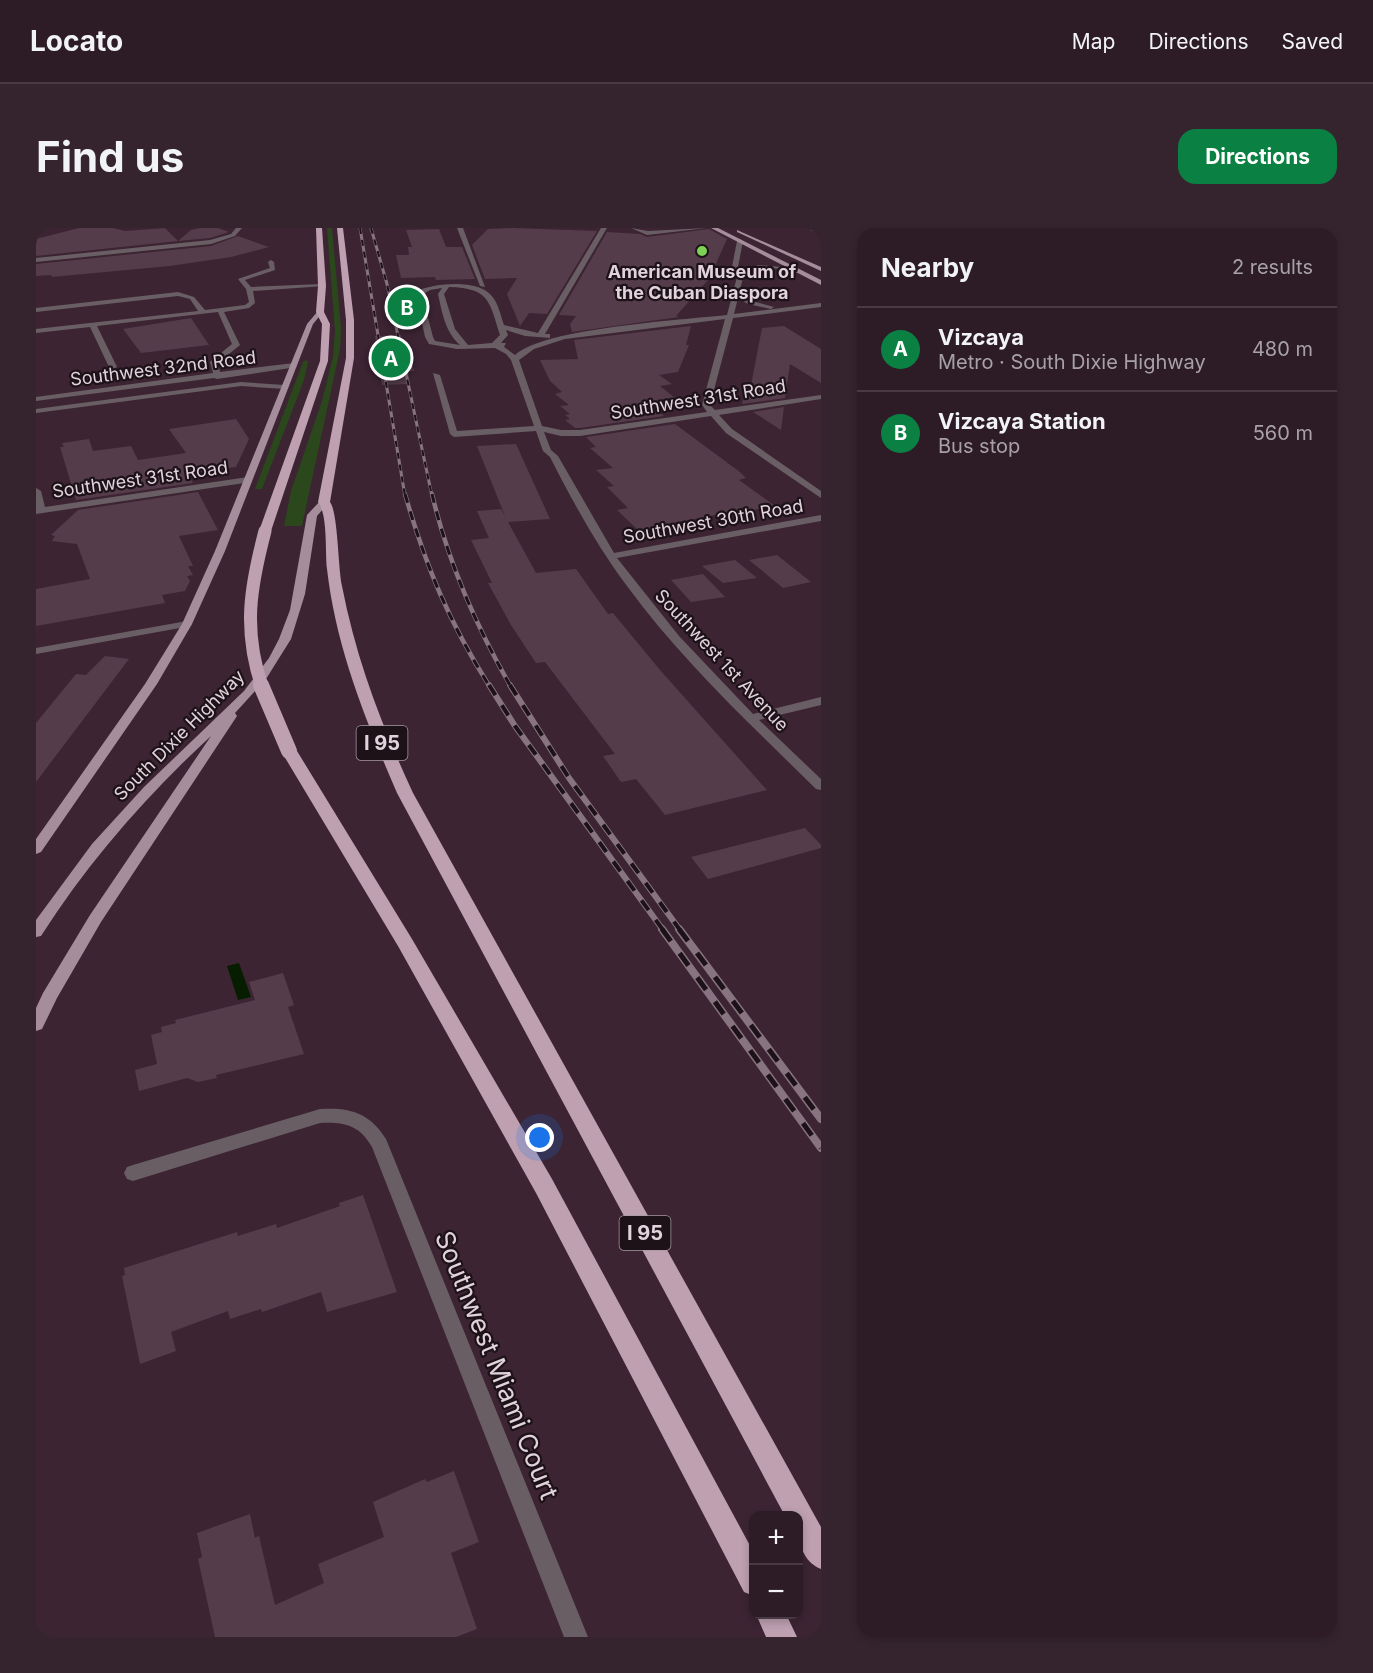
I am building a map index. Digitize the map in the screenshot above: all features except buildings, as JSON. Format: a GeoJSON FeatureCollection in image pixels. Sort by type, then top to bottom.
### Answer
{"type":"FeatureCollection","features":[{"type":"Feature","properties":{"kind":"highway","name":"South Dixie Highway"},"geometry":{"type":"LineString","coordinates":[[319,228],[322,286],[320,312]]}},
{"type":"Feature","properties":{"kind":"highway","name":"South Dixie Highway"},"geometry":{"type":"LineString","coordinates":[[324,502],[350,358],[350,320],[340,228]]}},
{"type":"Feature","properties":{"kind":"highway"},"geometry":{"type":"LineString","coordinates":[[320,312],[326,324],[324,361],[265,531],[250,586],[248,629],[250,649],[261,688],[289,751],[417,963],[544,1186],[749,1574]]}},
{"type":"Feature","properties":{"kind":"highway","name":"I 95"},"geometry":{"type":"LineString","coordinates":[[324,502],[329,508],[336,596],[351,658],[369,713],[405,793],[821,1555]]}},
{"type":"Feature","properties":{"kind":"highway"},"geometry":{"type":"LineString","coordinates":[[773,1619],[782,1637]]}},
{"type":"Feature","properties":{"kind":"main road"},"geometry":{"type":"LineString","coordinates":[[714,228],[821,283]]}},
{"type":"Feature","properties":{"kind":"main road"},"geometry":{"type":"LineString","coordinates":[[733,228],[742,230],[821,269]]}},
{"type":"Feature","properties":{"kind":"main road"},"geometry":{"type":"LineString","coordinates":[[740,241],[742,230]]}},
{"type":"Feature","properties":{"kind":"main road"},"geometry":{"type":"LineString","coordinates":[[760,233],[765,243]]}},
{"type":"Feature","properties":{"kind":"main road"},"geometry":{"type":"LineString","coordinates":[[753,249],[817,258]]}},
{"type":"Feature","properties":{"kind":"main road","name":"South Dixie Highway"},"geometry":{"type":"LineString","coordinates":[[36,849],[151,684],[187,624],[220,551],[310,324],[320,312]]}},
{"type":"Feature","properties":{"kind":"main road","name":"South Dixie Highway"},"geometry":{"type":"LineString","coordinates":[[36,932],[78,868],[116,823],[215,723],[238,705],[265,673],[291,625],[312,515],[324,502]]}},
{"type":"Feature","properties":{"kind":"main road"},"geometry":{"type":"LineString","coordinates":[[36,1025],[95,919],[238,705]]}},
{"type":"Feature","properties":{"kind":"street"},"geometry":{"type":"LineString","coordinates":[[36,260],[206,243],[230,237],[239,228]]}},
{"type":"Feature","properties":{"kind":"street"},"geometry":{"type":"LineString","coordinates":[[460,228],[483,286]]}},
{"type":"Feature","properties":{"kind":"street"},"geometry":{"type":"LineString","coordinates":[[540,336],[604,228]]}},
{"type":"Feature","properties":{"kind":"street"},"geometry":{"type":"LineString","coordinates":[[634,228],[642,234],[704,228]]}},
{"type":"Feature","properties":{"kind":"street"},"geometry":{"type":"LineString","coordinates":[[740,241],[735,267],[740,277]]}},
{"type":"Feature","properties":{"kind":"street"},"geometry":{"type":"LineString","coordinates":[[36,331],[247,307],[252,303],[249,289],[242,279],[273,270],[271,262]]}},
{"type":"Feature","properties":{"kind":"street"},"geometry":{"type":"LineString","coordinates":[[791,268],[758,267],[740,277],[706,405],[712,414],[744,442],[821,495]]}},
{"type":"Feature","properties":{"kind":"street"},"geometry":{"type":"LineString","coordinates":[[249,289],[322,286]]}},
{"type":"Feature","properties":{"kind":"street"},"geometry":{"type":"LineString","coordinates":[[447,286],[441,294],[452,333],[458,342],[465,345]]}},
{"type":"Feature","properties":{"kind":"street"},"geometry":{"type":"LineString","coordinates":[[495,345],[504,334],[488,294],[472,288],[447,286],[427,288],[419,295],[429,337],[439,344],[495,345],[546,342]]}},
{"type":"Feature","properties":{"kind":"street"},"geometry":{"type":"LineString","coordinates":[[735,293],[744,300],[758,305],[795,308]]}},
{"type":"Feature","properties":{"kind":"street"},"geometry":{"type":"LineString","coordinates":[[36,310],[178,294],[192,298],[203,312]]}},
{"type":"Feature","properties":{"kind":"street"},"geometry":{"type":"LineString","coordinates":[[495,345],[509,352],[515,360],[527,349],[565,338],[821,305]]}},
{"type":"Feature","properties":{"kind":"street"},"geometry":{"type":"LineString","coordinates":[[218,376],[214,362],[236,345],[220,310]]}},
{"type":"Feature","properties":{"kind":"street"},"geometry":{"type":"LineString","coordinates":[[681,323],[712,330],[724,338]]}},
{"type":"Feature","properties":{"kind":"street"},"geometry":{"type":"LineString","coordinates":[[93,325],[113,367]]}},
{"type":"Feature","properties":{"kind":"street"},"geometry":{"type":"LineString","coordinates":[[502,327],[540,336],[565,338]]}},
{"type":"Feature","properties":{"kind":"street","name":"Southwest 1st Avenue"},"geometry":{"type":"LineString","coordinates":[[515,360],[547,451],[558,449],[593,528],[630,583],[676,641],[821,786]]}},
{"type":"Feature","properties":{"kind":"street","name":"Southwest 32nd Road"},"geometry":{"type":"LineString","coordinates":[[36,399],[294,365]]}},
{"type":"Feature","properties":{"kind":"street"},"geometry":{"type":"LineString","coordinates":[[436,375],[454,434],[540,428],[561,433],[580,434]]}},
{"type":"Feature","properties":{"kind":"street","name":"Southwest 32nd Road"},"geometry":{"type":"LineString","coordinates":[[36,411],[241,384],[285,387]]}},
{"type":"Feature","properties":{"kind":"street","name":"Southwest 31st Road"},"geometry":{"type":"LineString","coordinates":[[580,434],[821,397]]}},
{"type":"Feature","properties":{"kind":"street"},"geometry":{"type":"LineString","coordinates":[[558,449],[580,434]]}},
{"type":"Feature","properties":{"kind":"street","name":"Southwest 31st Road"},"geometry":{"type":"LineString","coordinates":[[39,511],[249,480]]}},
{"type":"Feature","properties":{"kind":"street"},"geometry":{"type":"LineString","coordinates":[[36,491],[39,511]]}},
{"type":"Feature","properties":{"kind":"street","name":"Southwest 30th Road"},"geometry":{"type":"LineString","coordinates":[[611,556],[821,518]]}},
{"type":"Feature","properties":{"kind":"street"},"geometry":{"type":"LineString","coordinates":[[36,651],[187,624]]}},
{"type":"Feature","properties":{"kind":"street"},"geometry":{"type":"LineString","coordinates":[[751,718],[821,701]]}},
{"type":"Feature","properties":{"kind":"street","name":"Southwest Miami Court"},"geometry":{"type":"LineString","coordinates":[[133,1173],[320,1116],[341,1114],[358,1119],[371,1128],[380,1144],[576,1637]]}},
{"type":"Feature","properties":{"kind":"shaded area"},"geometry":{"type":"Polygon","coordinates":[[[327,228],[332,228],[341,328],[340,349],[302,526],[284,526],[291,491],[322,401],[333,357],[335,331],[327,228]]]}},
{"type":"Feature","properties":{"kind":"shaded area"},"geometry":{"type":"Polygon","coordinates":[[[306,360],[308,362],[304,380],[262,489],[255,489],[303,362],[306,360]]]}},
{"type":"Feature","properties":{"kind":"shaded area"},"geometry":{"type":"Polygon","coordinates":[[[239,963],[251,997],[238,1000],[227,966],[239,963]]]}},
{"type":"Feature","properties":{"kind":"railway"},"geometry":{"type":"LineString","coordinates":[[360,228],[405,496]]}},
{"type":"Feature","properties":{"kind":"railway"},"geometry":{"type":"LineString","coordinates":[[371,228],[387,284],[432,496]]}},
{"type":"Feature","properties":{"kind":"railway"},"geometry":{"type":"LineString","coordinates":[[405,494],[421,546],[440,594],[462,640],[490,687]]}},
{"type":"Feature","properties":{"kind":"railway"},"geometry":{"type":"LineString","coordinates":[[432,494],[446,544],[464,593],[511,687]]}},
{"type":"Feature","properties":{"kind":"railway"},"geometry":{"type":"LineString","coordinates":[[489,685],[515,726],[663,930]]}},
{"type":"Feature","properties":{"kind":"railway"},"geometry":{"type":"LineString","coordinates":[[510,685],[569,778],[680,930]]}},
{"type":"Feature","properties":{"kind":"railway"},"geometry":{"type":"LineString","coordinates":[[662,929],[821,1148]]}},
{"type":"Feature","properties":{"kind":"railway"},"geometry":{"type":"LineString","coordinates":[[679,929],[821,1119]]}},
{"type":"Feature","properties":{"kind":"place","name":"American Museum of the Cuban Diaspora"},"geometry":{"type":"Point","coordinates":[702,251]}},
{"type":"Feature","properties":{"kind":"place","name":"Vizcaya Station"},"geometry":{"type":"Point","coordinates":[407,307]}},
{"type":"Feature","properties":{"kind":"place","name":"Vizcaya"},"geometry":{"type":"Point","coordinates":[391,358]}}]}
